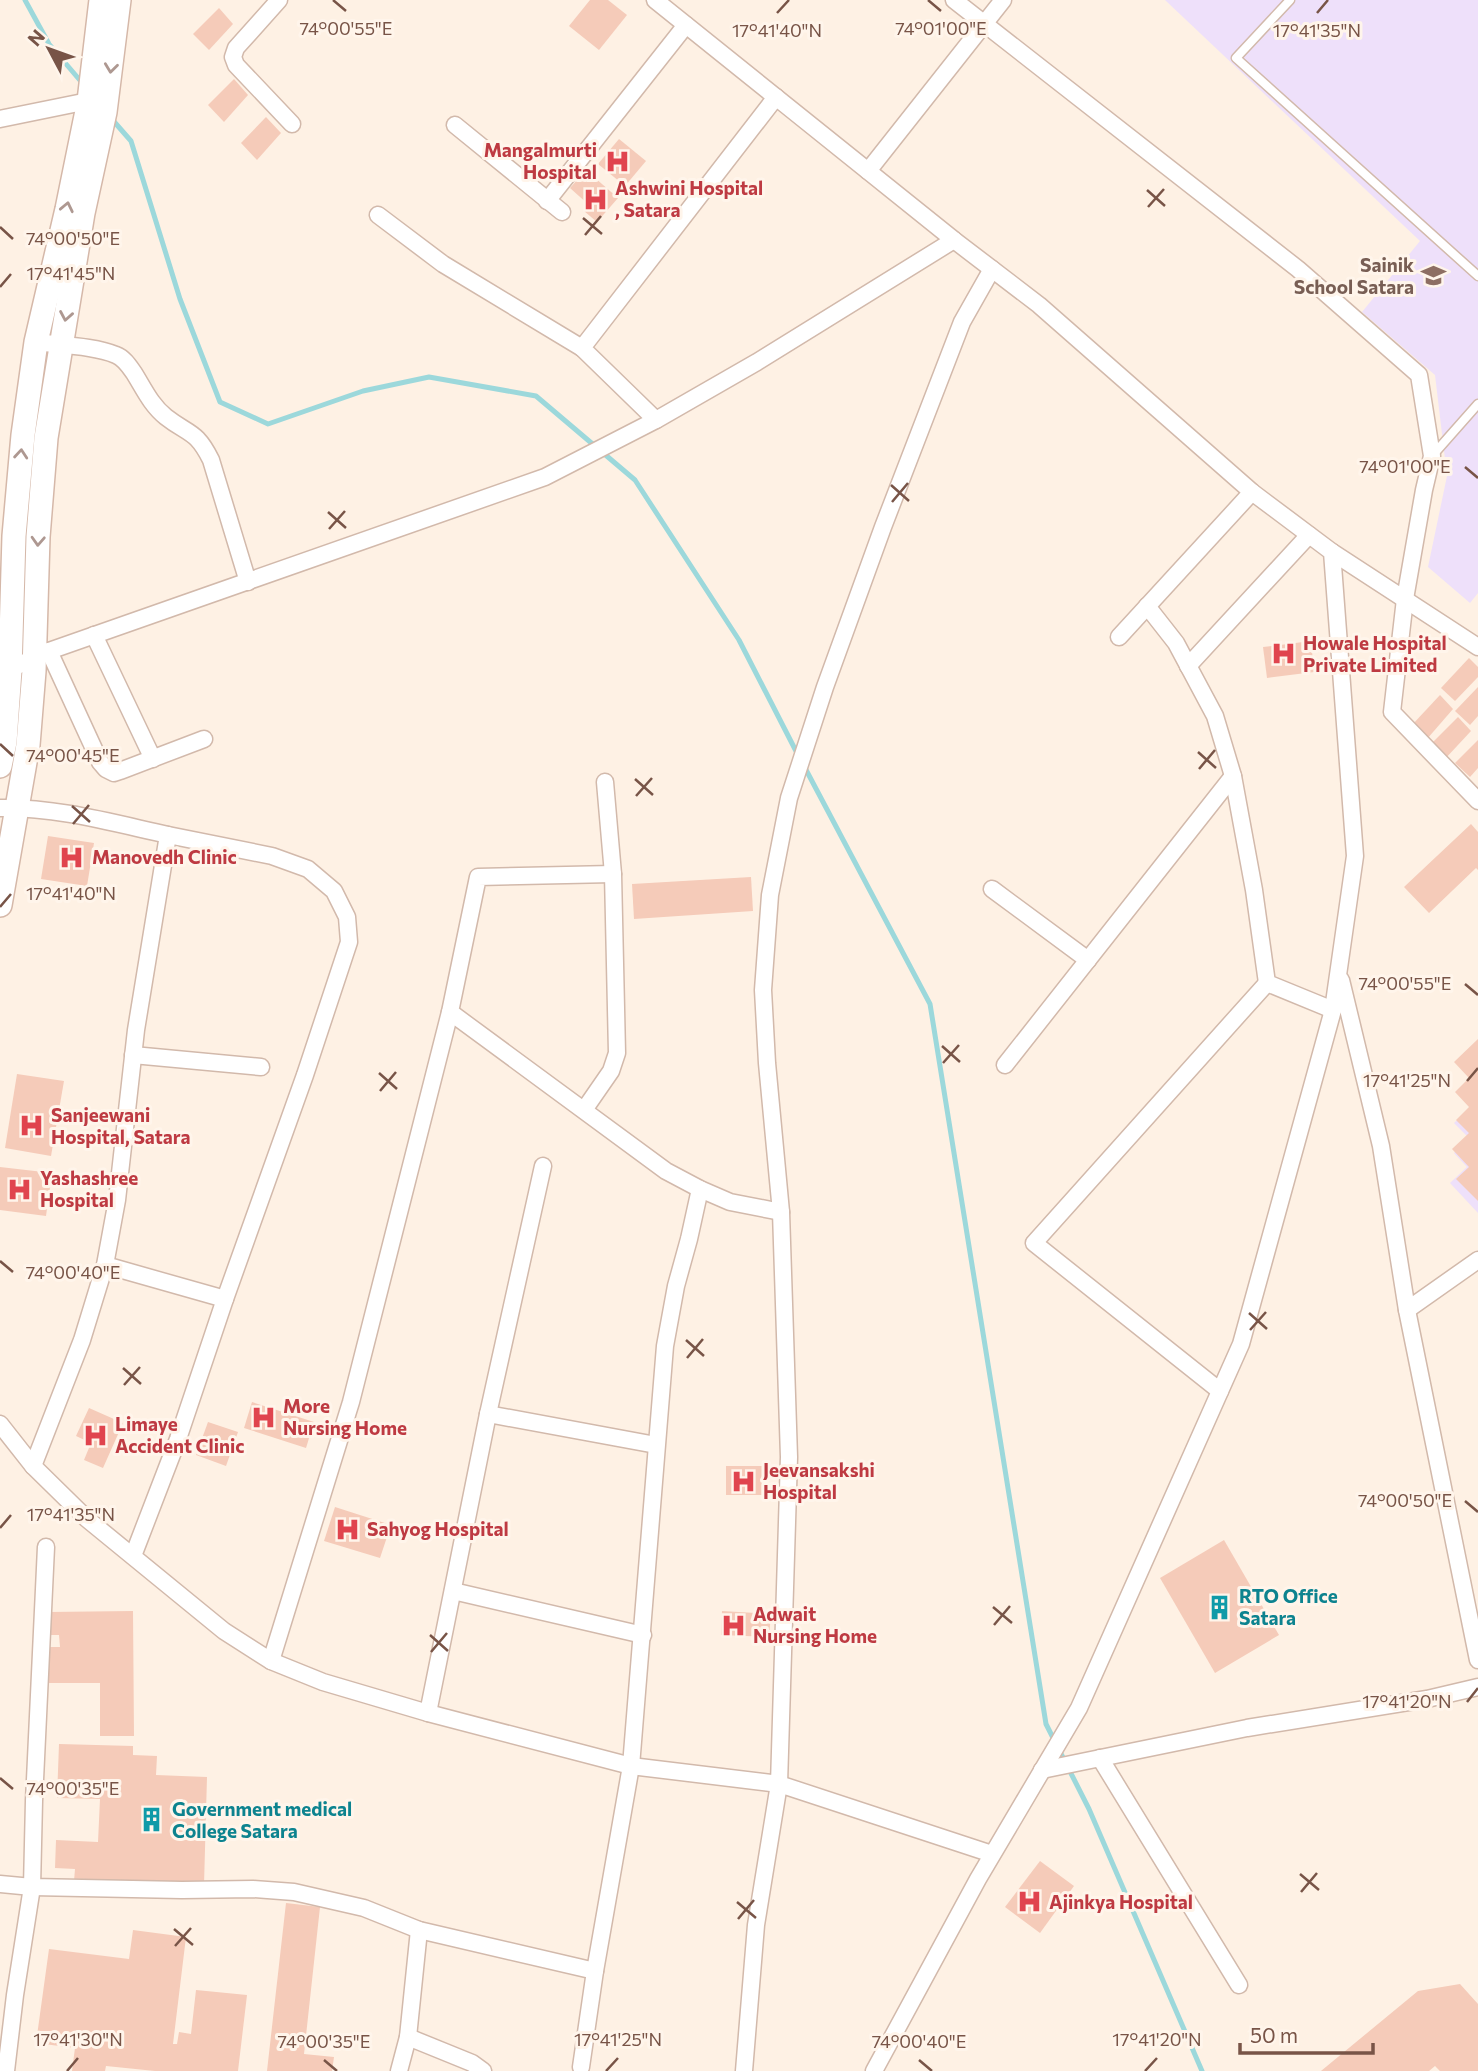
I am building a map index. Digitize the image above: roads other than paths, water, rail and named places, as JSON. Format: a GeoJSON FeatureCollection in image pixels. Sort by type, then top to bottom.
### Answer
{"type":"FeatureCollection","features":[{"type":"Feature","properties":{"kind":"street"},"geometry":{"type":"LineString","coordinates":[[0,905],[9,808],[28,745],[42,654],[38,537],[46,438],[83,213],[98,99],[101,0]]}},
{"type":"Feature","properties":{"kind":"street"},"geometry":{"type":"LineString","coordinates":[[0,766],[5,743],[5,672],[14,536],[23,435],[36,342],[67,209],[98,99],[119,0]]}},
{"type":"Feature","properties":{"kind":"street"},"geometry":{"type":"LineString","coordinates":[[279,0],[236,48],[233,57],[236,65],[292,124]]}},
{"type":"Feature","properties":{"kind":"street"},"geometry":{"type":"LineString","coordinates":[[655,0],[1039,305],[1252,492],[1332,552],[1478,647]]}},
{"type":"Feature","properties":{"kind":"street"},"geometry":{"type":"LineString","coordinates":[[954,0],[1298,269],[1419,375],[1432,456],[1405,599],[1392,712],[1478,801]]}},
{"type":"Feature","properties":{"kind":"street"},"geometry":{"type":"LineString","coordinates":[[868,171],[1003,0]]}},
{"type":"Feature","properties":{"kind":"street"},"geometry":{"type":"LineString","coordinates":[[547,201],[686,25]]}},
{"type":"Feature","properties":{"kind":"street"},"geometry":{"type":"LineString","coordinates":[[582,348],[776,97]]}},
{"type":"Feature","properties":{"kind":"street"},"geometry":{"type":"LineString","coordinates":[[1,122],[98,99]]}},
{"type":"Feature","properties":{"kind":"street"},"geometry":{"type":"LineString","coordinates":[[455,125],[562,212]]}},
{"type":"Feature","properties":{"kind":"street"},"geometry":{"type":"LineString","coordinates":[[378,215],[443,264],[582,348],[656,421]]}},
{"type":"Feature","properties":{"kind":"street"},"geometry":{"type":"LineString","coordinates":[[5,672],[42,654],[94,635],[545,477],[656,421],[954,240]]}},
{"type":"Feature","properties":{"kind":"street"},"geometry":{"type":"LineString","coordinates":[[744,2071],[756,1925],[779,1784],[789,1457],[781,1212],[766,1063],[763,989],[770,895],[789,799],[825,687],[962,322],[992,269]]}},
{"type":"Feature","properties":{"kind":"street"},"geometry":{"type":"LineString","coordinates":[[36,342],[117,355],[126,362],[153,404],[166,417],[194,434],[204,445],[248,582]]}},
{"type":"Feature","properties":{"kind":"street"},"geometry":{"type":"LineString","coordinates":[[1119,637],[1252,492]]}},
{"type":"Feature","properties":{"kind":"street"},"geometry":{"type":"LineString","coordinates":[[1188,666],[1309,535]]}},
{"type":"Feature","properties":{"kind":"street"},"geometry":{"type":"LineString","coordinates":[[874,2071],[992,1854],[1079,1708],[1241,1344],[1333,1010],[1355,856],[1332,552]]}},
{"type":"Feature","properties":{"kind":"street"},"geometry":{"type":"LineString","coordinates":[[1147,606],[1175,643],[1215,716],[1233,776],[1254,890],[1267,983],[1034,1243],[1220,1391]]}},
{"type":"Feature","properties":{"kind":"street"},"geometry":{"type":"LineString","coordinates":[[94,635],[153,759]]}},
{"type":"Feature","properties":{"kind":"street"},"geometry":{"type":"LineString","coordinates":[[42,654],[106,769],[114,773],[204,739]]}},
{"type":"Feature","properties":{"kind":"street"},"geometry":{"type":"LineString","coordinates":[[1005,1065],[1233,776]]}},
{"type":"Feature","properties":{"kind":"street"},"geometry":{"type":"LineString","coordinates":[[584,1111],[603,1086],[617,1053],[612,874],[605,782]]}},
{"type":"Feature","properties":{"kind":"street"},"geometry":{"type":"LineString","coordinates":[[9,808],[87,818],[272,856],[308,869],[334,891],[347,917],[349,942],[305,1074],[178,1439],[132,1556]]}},
{"type":"Feature","properties":{"kind":"street"},"geometry":{"type":"LineString","coordinates":[[33,1466],[82,1340],[105,1265],[117,1200],[133,1055],[168,835]]}},
{"type":"Feature","properties":{"kind":"street"},"geometry":{"type":"LineString","coordinates":[[271,1661],[351,1402],[450,1012],[478,877],[612,874]]}},
{"type":"Feature","properties":{"kind":"street"},"geometry":{"type":"LineString","coordinates":[[992,889],[1088,960]]}},
{"type":"Feature","properties":{"kind":"street"},"geometry":{"type":"LineString","coordinates":[[1338,970],[1381,1146],[1407,1310],[1478,1660]]}},
{"type":"Feature","properties":{"kind":"street"},"geometry":{"type":"LineString","coordinates":[[1267,983],[1333,1010]]}},
{"type":"Feature","properties":{"kind":"street"},"geometry":{"type":"LineString","coordinates":[[450,1012],[666,1171],[730,1202],[781,1212]]}},
{"type":"Feature","properties":{"kind":"street"},"geometry":{"type":"LineString","coordinates":[[133,1055],[261,1066]]}},
{"type":"Feature","properties":{"kind":"street"},"geometry":{"type":"LineString","coordinates":[[428,1713],[488,1414],[543,1167]]}},
{"type":"Feature","properties":{"kind":"street"},"geometry":{"type":"LineString","coordinates":[[581,2067],[631,1766],[664,1346],[700,1189]]}},
{"type":"Feature","properties":{"kind":"street"},"geometry":{"type":"LineString","coordinates":[[1407,1310],[1478,1260]]}},
{"type":"Feature","properties":{"kind":"street"},"geometry":{"type":"LineString","coordinates":[[105,1265],[225,1299]]}},
{"type":"Feature","properties":{"kind":"street"},"geometry":{"type":"LineString","coordinates":[[488,1414],[656,1445]]}},
{"type":"Feature","properties":{"kind":"street"},"geometry":{"type":"LineString","coordinates":[[0,1424],[33,1466],[87,1519],[224,1631],[271,1661],[323,1682],[428,1713],[631,1766],[779,1784],[992,1854]]}},
{"type":"Feature","properties":{"kind":"street"},"geometry":{"type":"LineString","coordinates":[[6,2071],[32,1887],[34,1787],[46,1547]]}},
{"type":"Feature","properties":{"kind":"street"},"geometry":{"type":"LineString","coordinates":[[453,1591],[643,1635]]}},
{"type":"Feature","properties":{"kind":"street"},"geometry":{"type":"LineString","coordinates":[[1042,1770],[1247,1728],[1403,1703],[1478,1687]]}},
{"type":"Feature","properties":{"kind":"street"},"geometry":{"type":"LineString","coordinates":[[1100,1759],[1239,1985]]}},
{"type":"Feature","properties":{"kind":"street"},"geometry":{"type":"LineString","coordinates":[[0,1884],[32,1887],[253,1889],[294,1892],[364,1908],[419,1930],[595,1971]]}},
{"type":"Feature","properties":{"kind":"street"},"geometry":{"type":"LineString","coordinates":[[399,2071],[408,2037],[419,1930]]}},
{"type":"Feature","properties":{"kind":"street"},"geometry":{"type":"LineString","coordinates":[[408,2037],[472,2063],[483,2071]]}},
{"type":"Feature","properties":{"kind":"lane"},"geometry":{"type":"LineString","coordinates":[[1290,0],[1236,58],[1478,276]]}},
{"type":"Feature","properties":{"kind":"lane"},"geometry":{"type":"LineString","coordinates":[[1432,456],[1478,404]]}},
{"type":"Feature","properties":{"kind":"waterway"},"geometry":{"type":"LineString","coordinates":[[25,0],[49,44],[84,85]]}},
{"type":"Feature","properties":{"kind":"waterway"},"geometry":{"type":"LineString","coordinates":[[110,117],[131,141],[180,299],[220,402],[268,424],[363,391],[429,377],[536,396],[635,480],[739,640],[799,757]]}},
{"type":"Feature","properties":{"kind":"waterway"},"geometry":{"type":"LineString","coordinates":[[804,766],[930,1004],[1046,1724],[1089,1809],[1202,2071]]}},
{"type":"Feature","properties":{"kind":"place","name":"Mangalmurti Hospital"},"geometry":{"type":"Point","coordinates":[617,161]}},
{"type":"Feature","properties":{"kind":"place","name":"Ashwini Hospital , Satara"},"geometry":{"type":"Point","coordinates":[595,199]}},
{"type":"Feature","properties":{"kind":"place","name":"Sainik School Satara"},"geometry":{"type":"Point","coordinates":[1434,276]}},
{"type":"Feature","properties":{"kind":"place","name":"Howale Hospital Private Limited"},"geometry":{"type":"Point","coordinates":[1283,654]}},
{"type":"Feature","properties":{"kind":"place","name":"Manovedh Clinic"},"geometry":{"type":"Point","coordinates":[72,857]}},
{"type":"Feature","properties":{"kind":"place","name":"Sanjeewani Hospital, Satara"},"geometry":{"type":"Point","coordinates":[31,1126]}},
{"type":"Feature","properties":{"kind":"place","name":"Yashashree Hospital"},"geometry":{"type":"Point","coordinates":[20,1189]}},
{"type":"Feature","properties":{"kind":"place","name":"More Nursing Home"},"geometry":{"type":"Point","coordinates":[263,1417]}},
{"type":"Feature","properties":{"kind":"place","name":"Limaye Accident Clinic"},"geometry":{"type":"Point","coordinates":[95,1435]}},
{"type":"Feature","properties":{"kind":"place","name":"Jeevansakshi Hospital"},"geometry":{"type":"Point","coordinates":[743,1481]}},
{"type":"Feature","properties":{"kind":"place","name":"Sahyog Hospital"},"geometry":{"type":"Point","coordinates":[347,1529]}},
{"type":"Feature","properties":{"kind":"place","name":"RTO Office Satara"},"geometry":{"type":"Point","coordinates":[1219,1607]}},
{"type":"Feature","properties":{"kind":"place","name":"Adwait Nursing Home"},"geometry":{"type":"Point","coordinates":[733,1625]}},
{"type":"Feature","properties":{"kind":"place","name":"Government medical College Satara"},"geometry":{"type":"Point","coordinates":[152,1820]}},
{"type":"Feature","properties":{"kind":"place","name":"Ajinkya Hospital"},"geometry":{"type":"Point","coordinates":[1029,1902]}}]}
